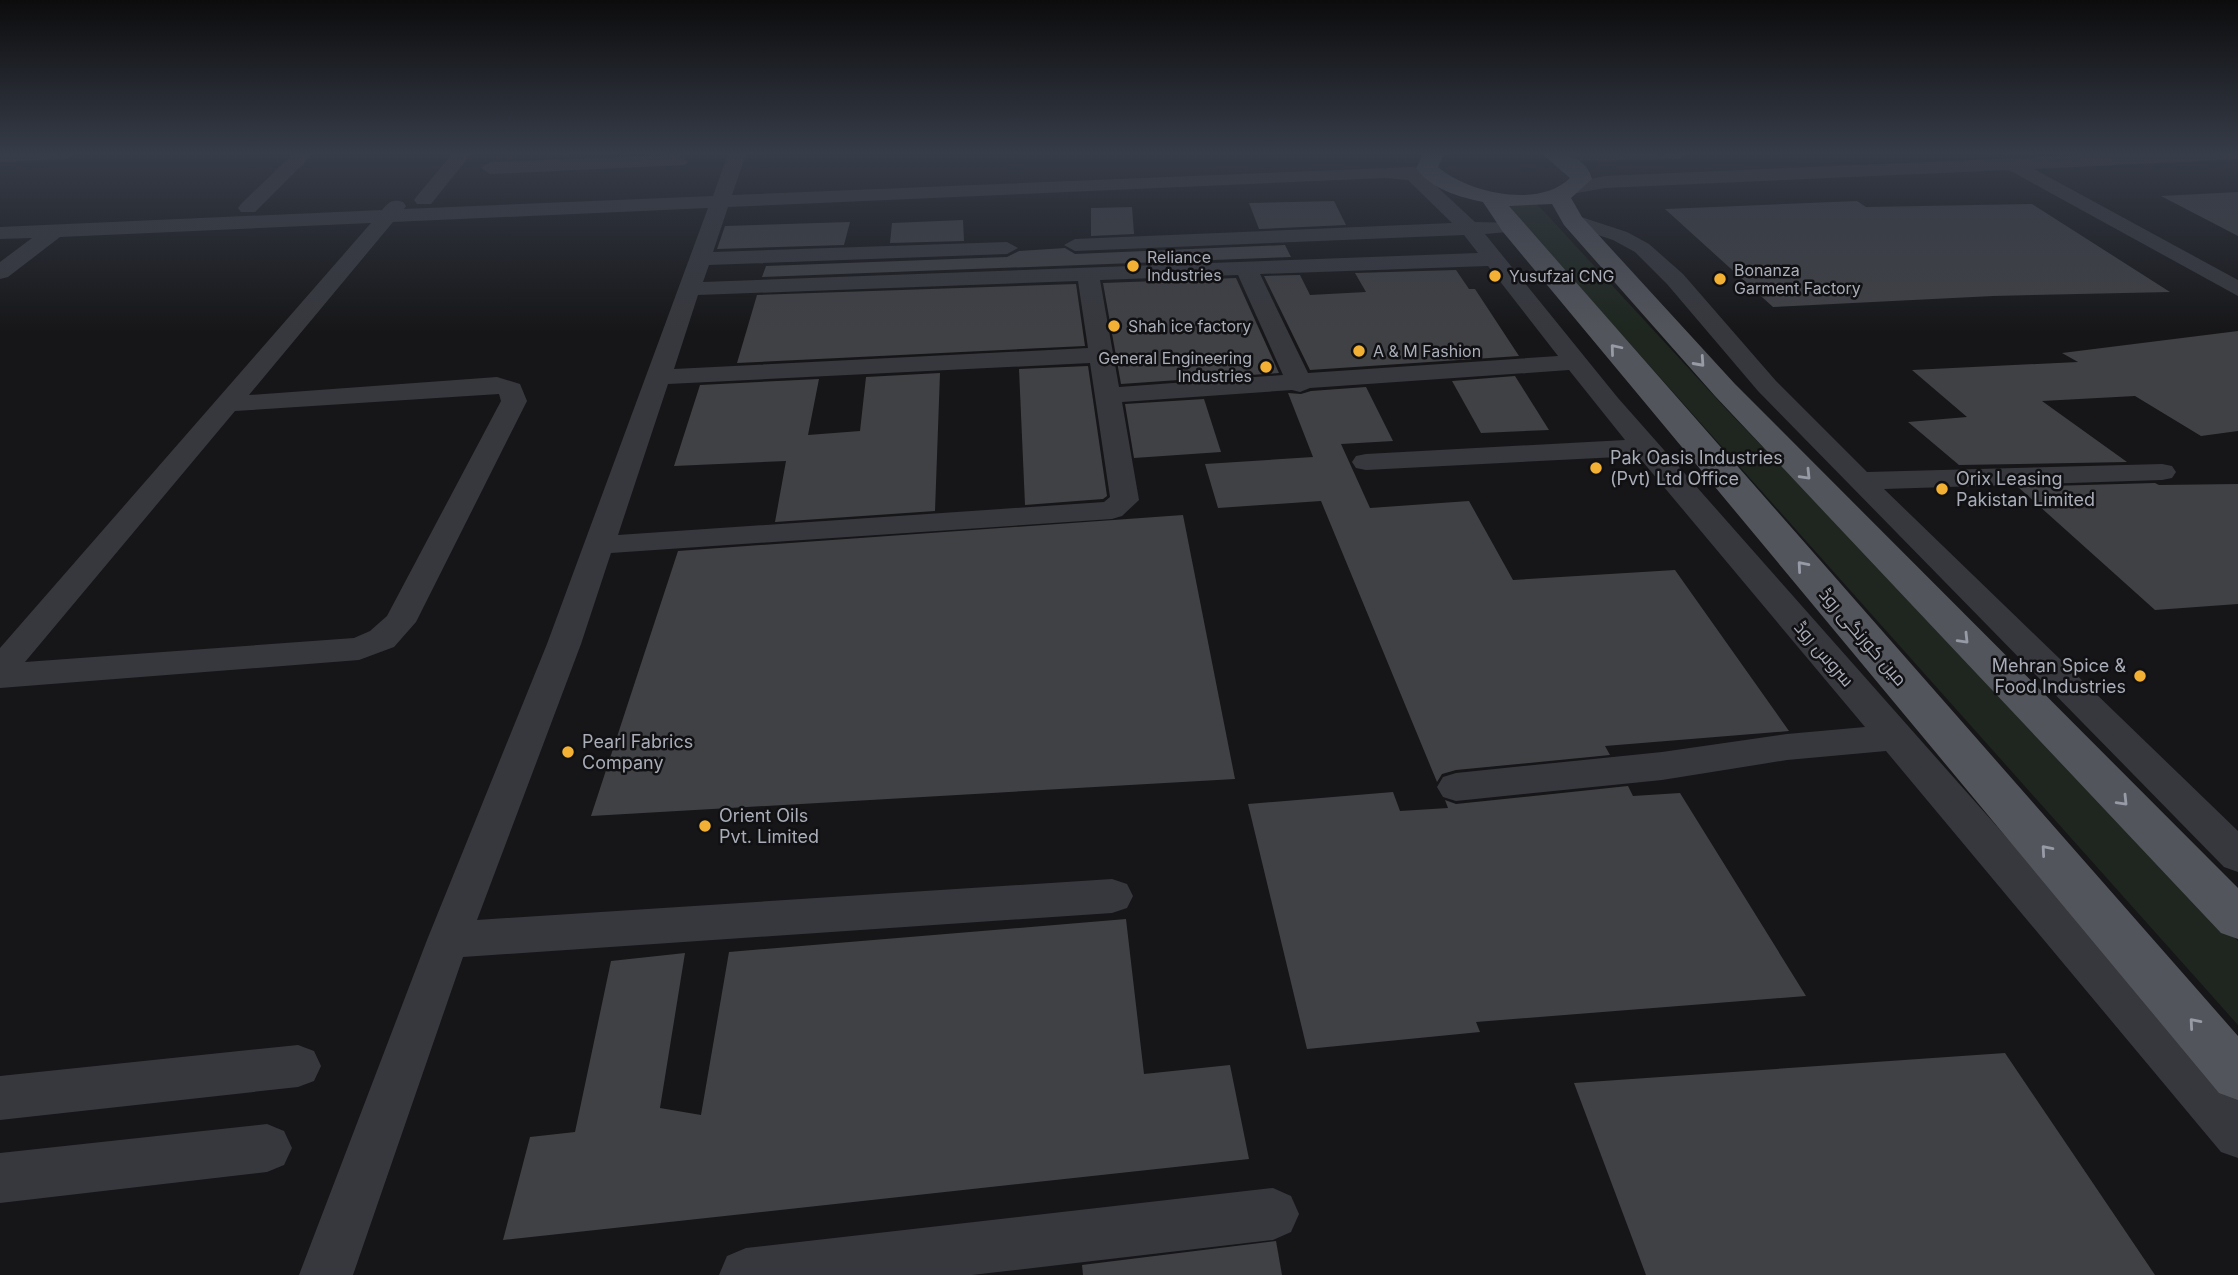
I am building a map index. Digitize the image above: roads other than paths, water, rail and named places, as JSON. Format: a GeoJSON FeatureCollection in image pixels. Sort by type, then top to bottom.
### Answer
{"type":"FeatureCollection","features":[{"type":"Feature","properties":{"kind":"main road","name":"مین کورنگی روڈ"},"geometry":{"type":"LineString","coordinates":[[1502,214],[1659,401],[2238,1075]]}},
{"type":"Feature","properties":{"kind":"main road"},"geometry":{"type":"LineString","coordinates":[[1579,214],[1725,390],[2238,919]]}},
{"type":"Feature","properties":{"kind":"street"},"geometry":{"type":"LineString","coordinates":[[0,218],[112,214]]}},
{"type":"Feature","properties":{"kind":"street"},"geometry":{"type":"LineString","coordinates":[[0,233],[294,214]]}},
{"type":"Feature","properties":{"kind":"street"},"geometry":{"type":"LineString","coordinates":[[0,670],[228,404],[396,214]]}},
{"type":"Feature","properties":{"kind":"street"},"geometry":{"type":"LineString","coordinates":[[326,1275],[448,940],[564,643],[717,214]]}},
{"type":"Feature","properties":{"kind":"street","name":"سروس روڈ"},"geometry":{"type":"LineString","coordinates":[[1460,214],[1573,362],[2238,1135]]}},
{"type":"Feature","properties":{"kind":"street"},"geometry":{"type":"LineString","coordinates":[[1587,214],[1642,248],[1675,279],[1767,386],[2238,856]]}},
{"type":"Feature","properties":{"kind":"street"},"geometry":{"type":"LineString","coordinates":[[2101,214],[2238,289]]}},
{"type":"Feature","properties":{"kind":"street"},"geometry":{"type":"LineString","coordinates":[[2138,214],[2238,268]]}},
{"type":"Feature","properties":{"kind":"street"},"geometry":{"type":"LineString","coordinates":[[1075,245],[1511,227]]}},
{"type":"Feature","properties":{"kind":"street"},"geometry":{"type":"LineString","coordinates":[[0,272],[55,230]]}},
{"type":"Feature","properties":{"kind":"street"},"geometry":{"type":"LineString","coordinates":[[2153,243],[2187,240]]}},
{"type":"Feature","properties":{"kind":"street"},"geometry":{"type":"LineString","coordinates":[[696,274],[1007,248]]}},
{"type":"Feature","properties":{"kind":"street"},"geometry":{"type":"LineString","coordinates":[[696,274],[1088,276],[1493,259]]}},
{"type":"Feature","properties":{"kind":"street"},"geometry":{"type":"LineString","coordinates":[[1247,270],[1300,384]]}},
{"type":"Feature","properties":{"kind":"street"},"geometry":{"type":"LineString","coordinates":[[599,545],[1112,510],[1125,500],[1088,276]]}},
{"type":"Feature","properties":{"kind":"street"},"geometry":{"type":"LineString","coordinates":[[658,377],[1101,355]]}},
{"type":"Feature","properties":{"kind":"street"},"geometry":{"type":"LineString","coordinates":[[1108,396],[1573,362]]}},
{"type":"Feature","properties":{"kind":"street"},"geometry":{"type":"LineString","coordinates":[[0,676],[359,649],[382,639],[400,622],[514,401],[512,389],[497,385],[228,404]]}},
{"type":"Feature","properties":{"kind":"street"},"geometry":{"type":"LineString","coordinates":[[1725,390],[1767,386]]}},
{"type":"Feature","properties":{"kind":"street"},"geometry":{"type":"LineString","coordinates":[[1609,404],[1659,401]]}},
{"type":"Feature","properties":{"kind":"street"},"geometry":{"type":"LineString","coordinates":[[1366,462],[1646,447]]}},
{"type":"Feature","properties":{"kind":"street"},"geometry":{"type":"LineString","coordinates":[[1860,481],[2162,472]]}},
{"type":"Feature","properties":{"kind":"street"},"geometry":{"type":"LineString","coordinates":[[1456,787],[1662,766],[1787,747],[1896,737]]}},
{"type":"Feature","properties":{"kind":"street"},"geometry":{"type":"LineString","coordinates":[[448,940],[1112,895]]}},
{"type":"Feature","properties":{"kind":"street"},"geometry":{"type":"LineString","coordinates":[[0,1098],[298,1066]]}},
{"type":"Feature","properties":{"kind":"street"},"geometry":{"type":"LineString","coordinates":[[0,1178],[267,1148]]}},
{"type":"Feature","properties":{"kind":"street"},"geometry":{"type":"LineString","coordinates":[[746,1275],[1273,1214]]}},
{"type":"Feature","properties":{"kind":"place","name":"Reliance Industries"},"geometry":{"type":"Point","coordinates":[1133,266]}},
{"type":"Feature","properties":{"kind":"place","name":"Yusufzai CNG"},"geometry":{"type":"Point","coordinates":[1495,276]}},
{"type":"Feature","properties":{"kind":"place","name":"Bonanza Garment Factory"},"geometry":{"type":"Point","coordinates":[1720,279]}},
{"type":"Feature","properties":{"kind":"place","name":"Shah ice factory"},"geometry":{"type":"Point","coordinates":[1114,326]}},
{"type":"Feature","properties":{"kind":"place","name":"A & M Fashion"},"geometry":{"type":"Point","coordinates":[1359,351]}},
{"type":"Feature","properties":{"kind":"place","name":"General Engineering Industries"},"geometry":{"type":"Point","coordinates":[1266,367]}},
{"type":"Feature","properties":{"kind":"place","name":"Pak Oasis Industries (Pvt) Ltd Office"},"geometry":{"type":"Point","coordinates":[1596,468]}},
{"type":"Feature","properties":{"kind":"place","name":"Orix Leasing Pakistan Limited"},"geometry":{"type":"Point","coordinates":[1942,489]}},
{"type":"Feature","properties":{"kind":"place","name":"Mehran Spice & Food Industries"},"geometry":{"type":"Point","coordinates":[2140,676]}},
{"type":"Feature","properties":{"kind":"place","name":"Pearl Fabrics Company"},"geometry":{"type":"Point","coordinates":[568,752]}},
{"type":"Feature","properties":{"kind":"place","name":"Orient Oils Pvt. Limited"},"geometry":{"type":"Point","coordinates":[705,826]}}]}
